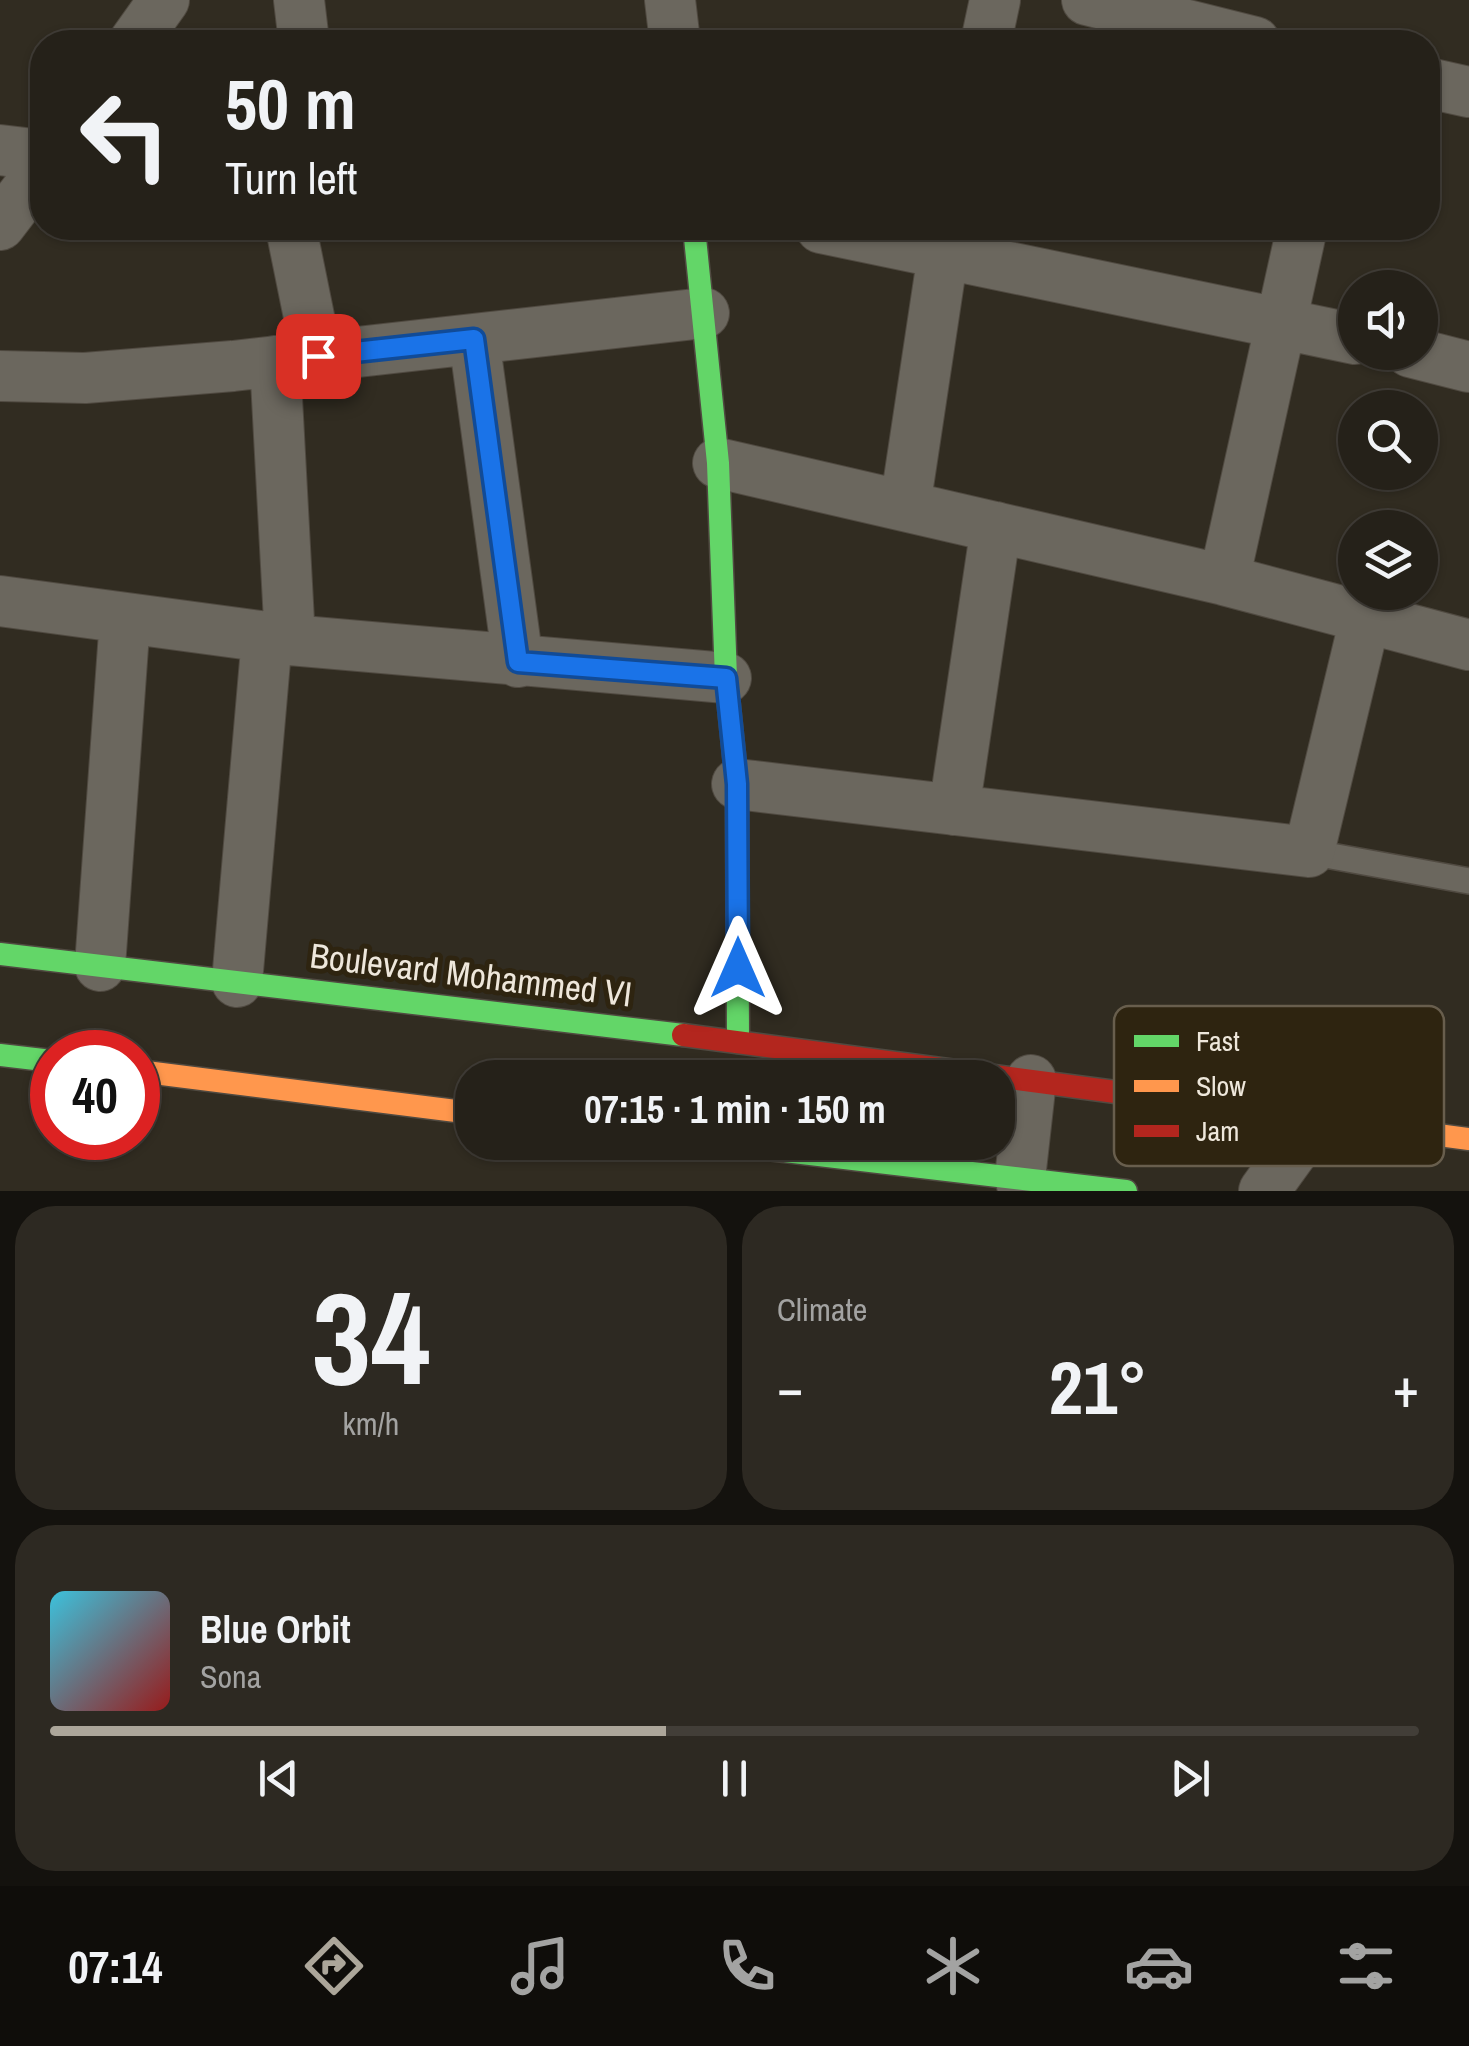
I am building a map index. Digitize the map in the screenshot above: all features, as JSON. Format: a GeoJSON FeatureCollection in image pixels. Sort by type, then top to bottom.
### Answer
{"type":"FeatureCollection","features":[{"type":"Feature","properties":{"kind":"main road"},"geometry":{"type":"LineString","coordinates":[[695,240],[718,463],[726,678],[737,784],[738,1042]]}},
{"type":"Feature","properties":{"kind":"main road","name":"Boulevard Mohammed VI"},"geometry":{"type":"LineString","coordinates":[[0,954],[1114,1091]]}},
{"type":"Feature","properties":{"kind":"main road"},"geometry":{"type":"LineString","coordinates":[[0,1055],[30,1058]]}},
{"type":"Feature","properties":{"kind":"main road"},"geometry":{"type":"LineString","coordinates":[[160,1074],[455,1111]]}},
{"type":"Feature","properties":{"kind":"main road","name":"Boulevard Mohammed VI"},"geometry":{"type":"LineString","coordinates":[[1444,1136],[1469,1139]]}},
{"type":"Feature","properties":{"kind":"main road"},"geometry":{"type":"LineString","coordinates":[[838,1160],[1022,1185],[1126,1191]]}},
{"type":"Feature","properties":{"kind":"street"},"geometry":{"type":"LineString","coordinates":[[143,30],[164,0]]}},
{"type":"Feature","properties":{"kind":"street"},"geometry":{"type":"LineString","coordinates":[[299,0],[303,30]]}},
{"type":"Feature","properties":{"kind":"street"},"geometry":{"type":"LineString","coordinates":[[670,0],[674,30]]}},
{"type":"Feature","properties":{"kind":"street"},"geometry":{"type":"LineString","coordinates":[[989,30],[995,0]]}},
{"type":"Feature","properties":{"kind":"street"},"geometry":{"type":"LineString","coordinates":[[1088,0],[1207,30]]}},
{"type":"Feature","properties":{"kind":"street"},"geometry":{"type":"LineString","coordinates":[[1440,86],[1469,92]]}},
{"type":"Feature","properties":{"kind":"street"},"geometry":{"type":"LineString","coordinates":[[0,150],[30,154]]}},
{"type":"Feature","properties":{"kind":"street"},"geometry":{"type":"LineString","coordinates":[[0,226],[30,186]]}},
{"type":"Feature","properties":{"kind":"street"},"geometry":{"type":"LineString","coordinates":[[237,982],[278,639],[296,359],[291,240]]}},
{"type":"Feature","properties":{"kind":"street"},"geometry":{"type":"LineString","coordinates":[[905,506],[945,240],[1338,335]]}},
{"type":"Feature","properties":{"kind":"street"},"geometry":{"type":"LineString","coordinates":[[1224,580],[1299,240]]}},
{"type":"Feature","properties":{"kind":"street"},"geometry":{"type":"LineString","coordinates":[[0,376],[85,378],[296,359],[704,313]]}},
{"type":"Feature","properties":{"kind":"street"},"geometry":{"type":"LineString","coordinates":[[474,339],[518,662]]}},
{"type":"Feature","properties":{"kind":"street"},"geometry":{"type":"LineString","coordinates":[[1438,359],[1469,367]]}},
{"type":"Feature","properties":{"kind":"street"},"geometry":{"type":"LineString","coordinates":[[718,463],[1224,580],[1469,645]]}},
{"type":"Feature","properties":{"kind":"street"},"geometry":{"type":"LineString","coordinates":[[954,810],[996,527]]}},
{"type":"Feature","properties":{"kind":"street"},"geometry":{"type":"LineString","coordinates":[[0,601],[278,639],[726,678]]}},
{"type":"Feature","properties":{"kind":"street"},"geometry":{"type":"LineString","coordinates":[[100,966],[125,618]]}},
{"type":"Feature","properties":{"kind":"street"},"geometry":{"type":"LineString","coordinates":[[737,784],[1309,852],[1365,618]]}},
{"type":"Feature","properties":{"kind":"street"},"geometry":{"type":"LineString","coordinates":[[1022,1185],[1031,1080]]}},
{"type":"Feature","properties":{"kind":"street"},"geometry":{"type":"LineString","coordinates":[[1264,1191],[1282,1166]]}},
{"type":"Feature","properties":{"kind":"lane"},"geometry":{"type":"LineString","coordinates":[[1309,852],[1469,881]]}},
{"type":"Feature","properties":{"kind":"traffic: fast"},"geometry":{"type":"LineString","coordinates":[[695,240],[718,463],[726,678],[737,784],[738,1042]]}},
{"type":"Feature","properties":{"kind":"traffic: fast"},"geometry":{"type":"LineString","coordinates":[[0,954],[683,1035]]}},
{"type":"Feature","properties":{"kind":"traffic: fast"},"geometry":{"type":"LineString","coordinates":[[0,1055],[30,1058]]}},
{"type":"Feature","properties":{"kind":"traffic: fast"},"geometry":{"type":"LineString","coordinates":[[860,1160],[1126,1191]]}},
{"type":"Feature","properties":{"kind":"traffic: slow"},"geometry":{"type":"LineString","coordinates":[[160,1074],[455,1111]]}},
{"type":"Feature","properties":{"kind":"traffic: slow"},"geometry":{"type":"LineString","coordinates":[[1444,1136],[1469,1139]]}},
{"type":"Feature","properties":{"kind":"traffic: jam"},"geometry":{"type":"LineString","coordinates":[[683,1035],[1114,1092]]}},
{"type":"Feature","properties":{"kind":"route"},"geometry":{"type":"LineString","coordinates":[[318,356],[474,339],[518,662],[726,678],[737,784],[738,968]]}}]}
